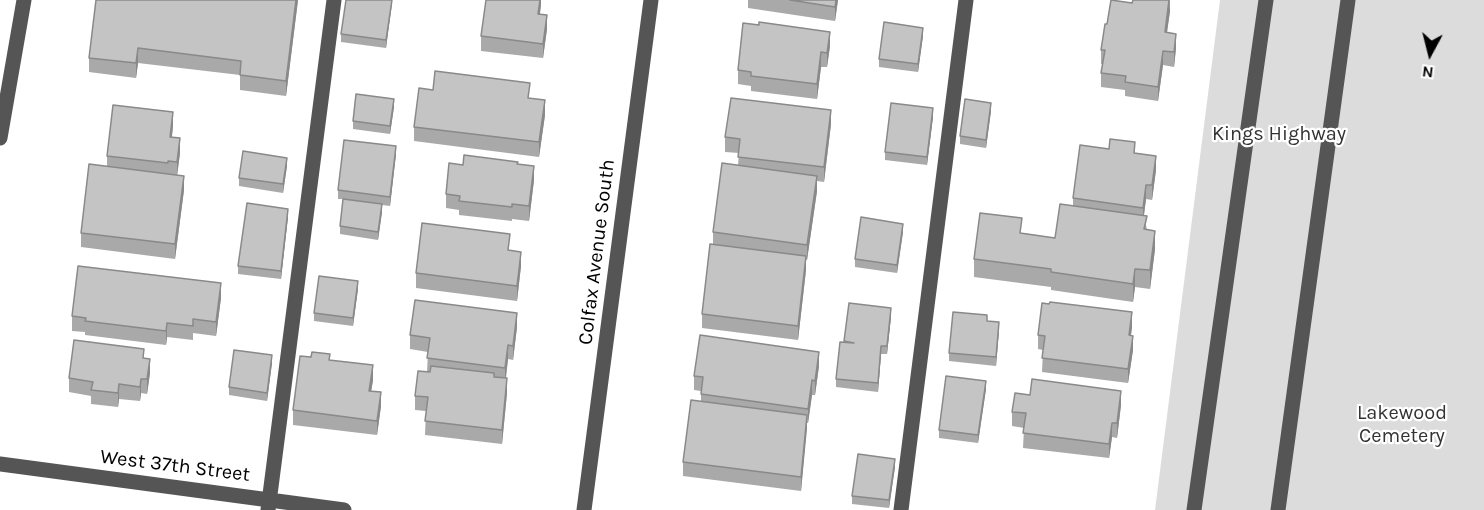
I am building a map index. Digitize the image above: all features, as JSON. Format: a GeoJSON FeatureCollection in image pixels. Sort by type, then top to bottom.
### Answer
{"type":"FeatureCollection","features":[{"type":"Feature","properties":{"kind":"street"},"geometry":{"type":"LineString","coordinates":[[0,138],[24,0]]}},
{"type":"Feature","properties":{"kind":"street"},"geometry":{"type":"LineString","coordinates":[[268,505],[334,0]]}},
{"type":"Feature","properties":{"kind":"street","name":"Colfax Avenue South"},"geometry":{"type":"LineString","coordinates":[[584,510],[651,0]]}},
{"type":"Feature","properties":{"kind":"street"},"geometry":{"type":"LineString","coordinates":[[901,510],[966,0]]}},
{"type":"Feature","properties":{"kind":"street"},"geometry":{"type":"LineString","coordinates":[[1194,510],[1266,0]]}},
{"type":"Feature","properties":{"kind":"street"},"geometry":{"type":"LineString","coordinates":[[1278,510],[1348,0]]}},
{"type":"Feature","properties":{"kind":"street","name":"West 37th Street"},"geometry":{"type":"LineString","coordinates":[[0,464],[268,505],[344,510]]}},
{"type":"Feature","properties":{"kind":"green space"},"geometry":{"type":"Polygon","coordinates":[[[1220,0],[1484,0],[1484,510],[1155,510],[1220,0]]]}},
{"type":"Feature","properties":{"kind":"building"},"geometry":{"type":"Polygon","coordinates":[[[96,0],[296,0],[286,81],[240,75],[241,61],[138,48],[136,63],[89,58],[96,0]]]}},
{"type":"Feature","properties":{"kind":"building"},"geometry":{"type":"Polygon","coordinates":[[[346,0],[392,0],[386,40],[341,34],[346,0]]]}},
{"type":"Feature","properties":{"kind":"building"},"geometry":{"type":"Polygon","coordinates":[[[486,0],[540,0],[538,14],[547,15],[543,44],[481,36],[486,0]]]}},
{"type":"Feature","properties":{"kind":"building"},"geometry":{"type":"Polygon","coordinates":[[[790,0],[836,0],[835,7],[790,0]]]}},
{"type":"Feature","properties":{"kind":"building"},"geometry":{"type":"Polygon","coordinates":[[[1111,0],[1132,3],[1133,0],[1169,0],[1165,32],[1176,34],[1174,52],[1163,51],[1158,87],[1125,82],[1126,76],[1101,73],[1105,50],[1101,50],[1111,0]]]}},
{"type":"Feature","properties":{"kind":"building"},"geometry":{"type":"Polygon","coordinates":[[[759,22],[830,32],[827,53],[821,52],[817,84],[751,76],[751,72],[738,70],[743,23],[759,25],[759,22]]]}},
{"type":"Feature","properties":{"kind":"building"},"geometry":{"type":"Polygon","coordinates":[[[884,22],[923,28],[918,64],[879,59],[884,22]]]}},
{"type":"Feature","properties":{"kind":"building"},"geometry":{"type":"Polygon","coordinates":[[[435,71],[530,83],[528,98],[545,100],[539,142],[414,127],[419,88],[433,90],[435,71]]]}},
{"type":"Feature","properties":{"kind":"building"},"geometry":{"type":"Polygon","coordinates":[[[356,94],[394,99],[390,126],[353,121],[356,94]]]}},
{"type":"Feature","properties":{"kind":"building"},"geometry":{"type":"Polygon","coordinates":[[[731,98],[831,110],[824,167],[738,157],[740,139],[725,137],[731,98]]]}},
{"type":"Feature","properties":{"kind":"building"},"geometry":{"type":"Polygon","coordinates":[[[965,99],[991,103],[986,140],[960,136],[965,99]]]}},
{"type":"Feature","properties":{"kind":"building"},"geometry":{"type":"Polygon","coordinates":[[[891,103],[933,108],[927,157],[885,152],[891,103]]]}},
{"type":"Feature","properties":{"kind":"building"},"geometry":{"type":"Polygon","coordinates":[[[113,105],[173,112],[170,137],[180,138],[177,162],[107,156],[113,105]]]}},
{"type":"Feature","properties":{"kind":"building"},"geometry":{"type":"Polygon","coordinates":[[[1110,139],[1135,142],[1134,153],[1156,156],[1152,185],[1146,185],[1143,208],[1073,198],[1080,145],[1109,149],[1110,139]]]}},
{"type":"Feature","properties":{"kind":"building"},"geometry":{"type":"Polygon","coordinates":[[[344,140],[396,146],[390,197],[338,190],[344,140]]]}},
{"type":"Feature","properties":{"kind":"building"},"geometry":{"type":"Polygon","coordinates":[[[243,151],[287,158],[283,184],[239,178],[243,151]]]}},
{"type":"Feature","properties":{"kind":"building"},"geometry":{"type":"Polygon","coordinates":[[[464,155],[534,166],[529,206],[512,204],[512,207],[459,201],[460,196],[446,194],[449,163],[463,165],[464,155]]]}},
{"type":"Feature","properties":{"kind":"building"},"geometry":{"type":"Polygon","coordinates":[[[722,163],[817,176],[807,245],[713,232],[722,163]]]}},
{"type":"Feature","properties":{"kind":"building"},"geometry":{"type":"Polygon","coordinates":[[[89,164],[184,176],[175,244],[81,233],[89,164]]]}},
{"type":"Feature","properties":{"kind":"building"},"geometry":{"type":"Polygon","coordinates":[[[343,199],[382,204],[378,232],[340,226],[343,199]]]}},
{"type":"Feature","properties":{"kind":"building"},"geometry":{"type":"Polygon","coordinates":[[[247,203],[288,209],[281,271],[238,266],[247,203]]]}},
{"type":"Feature","properties":{"kind":"building"},"geometry":{"type":"Polygon","coordinates":[[[1060,204],[1147,216],[1144,229],[1155,231],[1150,270],[1135,269],[1133,284],[1051,272],[1051,269],[974,259],[980,213],[1022,218],[1020,233],[1055,238],[1060,204]]]}},
{"type":"Feature","properties":{"kind":"building"},"geometry":{"type":"Polygon","coordinates":[[[861,217],[903,224],[897,265],[855,259],[861,217]]]}},
{"type":"Feature","properties":{"kind":"building"},"geometry":{"type":"Polygon","coordinates":[[[422,223],[510,234],[508,250],[521,252],[517,286],[416,273],[422,223]]]}},
{"type":"Feature","properties":{"kind":"building"},"geometry":{"type":"Polygon","coordinates":[[[710,244],[806,256],[798,326],[702,314],[710,244]]]}},
{"type":"Feature","properties":{"kind":"building"},"geometry":{"type":"Polygon","coordinates":[[[78,266],[221,283],[216,322],[193,319],[193,326],[167,323],[166,331],[85,321],[86,318],[72,316],[78,266]]]}},
{"type":"Feature","properties":{"kind":"building"},"geometry":{"type":"Polygon","coordinates":[[[319,276],[358,281],[353,318],[314,313],[319,276]]]}},
{"type":"Feature","properties":{"kind":"building"},"geometry":{"type":"Polygon","coordinates":[[[415,300],[517,313],[513,346],[508,345],[505,368],[427,358],[430,338],[410,335],[415,300]]]}},
{"type":"Feature","properties":{"kind":"building"},"geometry":{"type":"Polygon","coordinates":[[[1050,302],[1132,312],[1129,335],[1133,336],[1128,369],[1042,358],[1045,336],[1038,335],[1042,303],[1049,304],[1050,302]]]}},
{"type":"Feature","properties":{"kind":"building"},"geometry":{"type":"Polygon","coordinates":[[[849,303],[891,308],[887,346],[881,346],[878,383],[836,379],[840,342],[854,343],[844,341],[849,303]]]}},
{"type":"Feature","properties":{"kind":"building"},"geometry":{"type":"Polygon","coordinates":[[[953,312],[987,315],[987,321],[999,322],[996,357],[949,353],[953,312]]]}},
{"type":"Feature","properties":{"kind":"building"},"geometry":{"type":"Polygon","coordinates":[[[700,335],[819,352],[808,409],[701,394],[703,377],[694,376],[700,335]]]}},
{"type":"Feature","properties":{"kind":"building"},"geometry":{"type":"Polygon","coordinates":[[[74,340],[144,349],[143,358],[150,359],[147,379],[141,379],[140,387],[119,384],[118,393],[91,390],[93,382],[69,378],[74,340]]]}},
{"type":"Feature","properties":{"kind":"building"},"geometry":{"type":"Polygon","coordinates":[[[234,350],[272,355],[267,393],[229,387],[234,350]]]}},
{"type":"Feature","properties":{"kind":"building"},"geometry":{"type":"Polygon","coordinates":[[[312,352],[330,354],[329,360],[373,365],[369,391],[381,392],[377,421],[293,410],[300,356],[311,357],[312,352]]]}},
{"type":"Feature","properties":{"kind":"building"},"geometry":{"type":"Polygon","coordinates":[[[431,366],[494,373],[494,377],[507,378],[502,430],[425,421],[428,397],[415,396],[418,371],[430,372],[431,366]]]}},
{"type":"Feature","properties":{"kind":"building"},"geometry":{"type":"Polygon","coordinates":[[[946,376],[986,381],[978,435],[939,430],[946,376]]]}},
{"type":"Feature","properties":{"kind":"building"},"geometry":{"type":"Polygon","coordinates":[[[1032,379],[1121,391],[1117,423],[1112,423],[1109,444],[1023,433],[1026,413],[1012,412],[1015,393],[1030,395],[1032,379]]]}},
{"type":"Feature","properties":{"kind":"building"},"geometry":{"type":"Polygon","coordinates":[[[691,400],[807,415],[801,477],[683,462],[691,400]]]}},
{"type":"Feature","properties":{"kind":"building"},"geometry":{"type":"Polygon","coordinates":[[[858,454],[895,459],[889,500],[852,496],[858,454]]]}},
{"type":"Feature","properties":{"kind":"park label","name":"Kings Highway"},"geometry":{"type":"Point","coordinates":[1279,134]}},
{"type":"Feature","properties":{"kind":"park label","name":"Lakewood Cemetery"},"geometry":{"type":"Point","coordinates":[1402,424]}}]}
